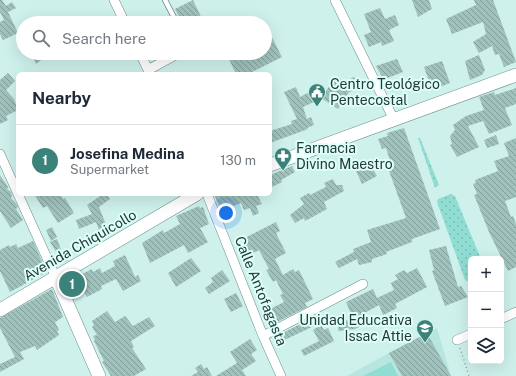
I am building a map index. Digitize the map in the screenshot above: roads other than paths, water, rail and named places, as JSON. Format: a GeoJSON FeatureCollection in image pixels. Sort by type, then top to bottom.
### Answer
{"type":"FeatureCollection","features":[{"type":"Feature","properties":{"kind":"main road"},"geometry":{"type":"LineString","coordinates":[[272,164],[421,112],[516,75]]}},
{"type":"Feature","properties":{"kind":"main road","name":"Avenida Chiquicollo"},"geometry":{"type":"LineString","coordinates":[[0,310],[194,196]]}},
{"type":"Feature","properties":{"kind":"main road"},"geometry":{"type":"LineString","coordinates":[[56,278],[99,376]]}},
{"type":"Feature","properties":{"kind":"street"},"geometry":{"type":"LineString","coordinates":[[114,0],[122,16]]}},
{"type":"Feature","properties":{"kind":"street"},"geometry":{"type":"LineString","coordinates":[[335,0],[402,118]]}},
{"type":"Feature","properties":{"kind":"street"},"geometry":{"type":"LineString","coordinates":[[143,60],[149,72],[167,60]]}},
{"type":"Feature","properties":{"kind":"street"},"geometry":{"type":"LineString","coordinates":[[0,154],[16,189]]}},
{"type":"Feature","properties":{"kind":"street"},"geometry":{"type":"LineString","coordinates":[[19,196],[56,278]]}},
{"type":"Feature","properties":{"kind":"street","name":"Calle Antofagasta"},"geometry":{"type":"LineString","coordinates":[[208,196],[263,336],[281,376]]}},
{"type":"Feature","properties":{"kind":"street"},"geometry":{"type":"LineString","coordinates":[[263,336],[363,284]]}},
{"type":"Feature","properties":{"kind":"street"},"geometry":{"type":"LineString","coordinates":[[504,318],[516,312]]}},
{"type":"Feature","properties":{"kind":"street"},"geometry":{"type":"LineString","coordinates":[[457,340],[468,335]]}},
{"type":"Feature","properties":{"kind":"lane"},"geometry":{"type":"LineString","coordinates":[[165,0],[173,16]]}},
{"type":"Feature","properties":{"kind":"place","name":"Centro Teológico Pentecostal"},"geometry":{"type":"Point","coordinates":[317,107]}},
{"type":"Feature","properties":{"kind":"place","name":"Farmacia Divino Maestro"},"geometry":{"type":"Point","coordinates":[283,171]}},
{"type":"Feature","properties":{"kind":"place","name":"Josefina Medina"},"geometry":{"type":"Point","coordinates":[72,284]}},
{"type":"Feature","properties":{"kind":"place","name":"Unidad Educativa Issac Attie"},"geometry":{"type":"Point","coordinates":[425,343]}}]}
